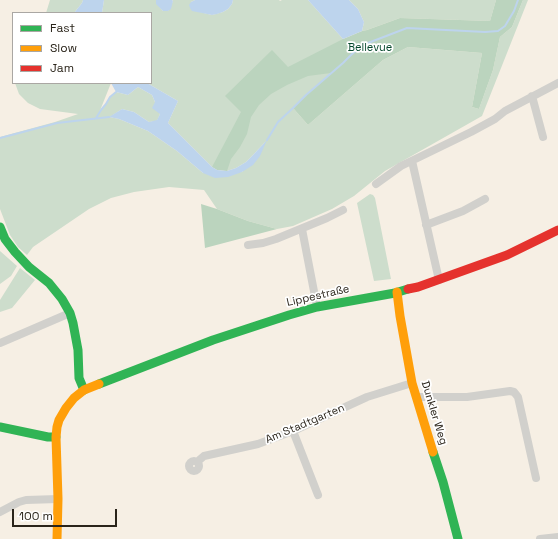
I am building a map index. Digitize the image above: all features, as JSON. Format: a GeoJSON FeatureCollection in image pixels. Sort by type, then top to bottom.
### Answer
{"type":"FeatureCollection","features":[{"type":"Feature","properties":{"kind":"main road"},"geometry":{"type":"LineString","coordinates":[[1,230],[15,252],[49,283],[62,299],[70,313],[78,350],[79,378],[84,390],[74,398],[66,408],[57,427],[57,539]]}},
{"type":"Feature","properties":{"kind":"main road","name":"Lippestraße"},"geometry":{"type":"LineString","coordinates":[[84,390],[213,340],[290,315],[317,307],[418,288],[507,255],[558,230]]}},
{"type":"Feature","properties":{"kind":"main road","name":"Dunkler Weg"},"geometry":{"type":"LineString","coordinates":[[397,292],[412,383],[418,397],[458,539]]}},
{"type":"Feature","properties":{"kind":"main road"},"geometry":{"type":"LineString","coordinates":[[0,427],[48,437],[56,437]]}},
{"type":"Feature","properties":{"kind":"street"},"geometry":{"type":"LineString","coordinates":[[376,184],[401,166],[471,132],[505,111],[558,83]]}},
{"type":"Feature","properties":{"kind":"street"},"geometry":{"type":"LineString","coordinates":[[532,96],[543,138]]}},
{"type":"Feature","properties":{"kind":"street"},"geometry":{"type":"LineString","coordinates":[[412,161],[439,280]]}},
{"type":"Feature","properties":{"kind":"street"},"geometry":{"type":"LineString","coordinates":[[426,225],[463,212],[485,200]]}},
{"type":"Feature","properties":{"kind":"street"},"geometry":{"type":"LineString","coordinates":[[248,245],[270,241],[302,229],[343,210]]}},
{"type":"Feature","properties":{"kind":"street"},"geometry":{"type":"LineString","coordinates":[[302,229],[317,307]]}},
{"type":"Feature","properties":{"kind":"street"},"geometry":{"type":"LineString","coordinates":[[0,343],[70,313]]}},
{"type":"Feature","properties":{"kind":"street","name":"Am Stadtgarten"},"geometry":{"type":"LineString","coordinates":[[197,462],[204,456],[258,444],[293,431],[367,397],[412,383]]}},
{"type":"Feature","properties":{"kind":"street"},"geometry":{"type":"LineString","coordinates":[[418,397],[467,398],[510,391],[514,392],[518,397],[536,478]]}},
{"type":"Feature","properties":{"kind":"street"},"geometry":{"type":"LineString","coordinates":[[293,431],[318,495]]}},
{"type":"Feature","properties":{"kind":"street"},"geometry":{"type":"LineString","coordinates":[[0,512],[26,500],[58,499]]}},
{"type":"Feature","properties":{"kind":"street"},"geometry":{"type":"LineString","coordinates":[[540,539],[558,537]]}},
{"type":"Feature","properties":{"kind":"green space"},"geometry":{"type":"Polygon","coordinates":[[[50,0],[83,0],[75,12],[46,12],[50,0]]]}},
{"type":"Feature","properties":{"kind":"green space"},"geometry":{"type":"Polygon","coordinates":[[[104,0],[156,0],[157,4],[163,11],[168,11],[173,1],[172,0],[195,0],[191,2],[192,10],[212,15],[228,9],[233,0],[308,0],[343,39],[353,53],[293,108],[308,125],[383,60],[408,47],[482,53],[472,107],[479,109],[493,70],[500,37],[512,27],[523,0],[528,0],[482,116],[385,171],[354,196],[332,209],[293,226],[277,229],[248,221],[217,209],[204,190],[169,187],[134,192],[111,198],[89,209],[33,247],[27,255],[18,247],[10,235],[0,209],[0,137],[78,114],[40,109],[28,103],[19,94],[15,84],[111,84],[99,113],[110,97],[116,92],[128,95],[138,87],[152,95],[160,114],[157,121],[149,122],[134,112],[122,109],[110,117],[119,119],[148,131],[177,151],[203,173],[242,172],[266,141],[246,162],[236,168],[227,171],[212,167],[168,123],[178,101],[149,84],[152,84],[152,12],[102,12],[104,0]]]}},
{"type":"Feature","properties":{"kind":"green space"},"geometry":{"type":"Polygon","coordinates":[[[349,0],[496,0],[490,21],[400,18],[362,31],[364,22],[358,9],[349,0]]]}},
{"type":"Feature","properties":{"kind":"green space","name":"Bellevue"},"geometry":{"type":"Polygon","coordinates":[[[496,0],[523,0],[512,27],[500,37],[493,70],[479,109],[472,107],[482,53],[408,47],[383,60],[308,125],[293,108],[331,73],[308,76],[271,94],[259,105],[251,117],[247,134],[231,159],[227,171],[217,170],[212,167],[241,112],[225,96],[272,50],[288,67],[343,39],[400,18],[490,21],[496,0]]]}},
{"type":"Feature","properties":{"kind":"green space"},"geometry":{"type":"Polygon","coordinates":[[[370,194],[375,198],[391,279],[374,281],[357,203],[370,194]]]}},
{"type":"Feature","properties":{"kind":"green space"},"geometry":{"type":"Polygon","coordinates":[[[201,204],[248,221],[277,229],[205,248],[201,204]]]}},
{"type":"Feature","properties":{"kind":"green space"},"geometry":{"type":"Polygon","coordinates":[[[0,251],[17,266],[11,276],[0,284],[0,251]]]}},
{"type":"Feature","properties":{"kind":"green space"},"geometry":{"type":"Polygon","coordinates":[[[20,268],[35,280],[12,308],[0,312],[0,300],[20,268]]]}},
{"type":"Feature","properties":{"kind":"water"},"geometry":{"type":"Polygon","coordinates":[[[83,0],[104,0],[102,12],[75,12],[83,0]]]}},
{"type":"Feature","properties":{"kind":"water"},"geometry":{"type":"Polygon","coordinates":[[[156,0],[172,0],[171,9],[168,11],[163,11],[156,4],[156,0]]]}},
{"type":"Feature","properties":{"kind":"water"},"geometry":{"type":"Polygon","coordinates":[[[195,0],[233,0],[228,9],[212,15],[192,11],[189,5],[195,0]]]}},
{"type":"Feature","properties":{"kind":"water"},"geometry":{"type":"Polygon","coordinates":[[[308,0],[349,0],[358,9],[364,22],[362,31],[343,39],[308,0]]]}},
{"type":"Feature","properties":{"kind":"water"},"geometry":{"type":"Polygon","coordinates":[[[112,84],[149,84],[178,101],[168,123],[212,167],[217,170],[227,171],[246,162],[267,140],[260,156],[253,165],[242,172],[228,177],[215,178],[203,173],[177,151],[148,131],[119,119],[109,117],[122,109],[134,112],[149,122],[157,120],[160,114],[152,108],[155,102],[152,95],[138,87],[128,95],[116,92],[112,84]]]}},
{"type":"Feature","properties":{"kind":"waterway"},"geometry":{"type":"LineString","coordinates":[[267,140],[278,122],[306,95],[353,53],[368,43],[407,28],[485,32],[498,31],[505,26],[514,11],[518,0]]}},
{"type":"Feature","properties":{"kind":"waterway"},"geometry":{"type":"LineString","coordinates":[[96,118],[110,97],[116,92]]}},
{"type":"Feature","properties":{"kind":"waterway"},"geometry":{"type":"LineString","coordinates":[[0,138],[57,123],[109,117]]}},
{"type":"Feature","properties":{"kind":"traffic: fast"},"geometry":{"type":"LineString","coordinates":[[0,227],[5,239],[15,252],[29,267],[49,283],[62,299],[70,313],[78,350],[79,378],[84,390]]}},
{"type":"Feature","properties":{"kind":"traffic: fast"},"geometry":{"type":"LineString","coordinates":[[99,384],[213,340],[289,315],[317,307],[395,293],[408,289]]}},
{"type":"Feature","properties":{"kind":"traffic: fast"},"geometry":{"type":"LineString","coordinates":[[0,427],[48,437],[56,437]]}},
{"type":"Feature","properties":{"kind":"traffic: fast"},"geometry":{"type":"LineString","coordinates":[[433,452],[443,482],[458,539]]}},
{"type":"Feature","properties":{"kind":"traffic: slow"},"geometry":{"type":"LineString","coordinates":[[397,292],[412,383],[433,452]]}},
{"type":"Feature","properties":{"kind":"traffic: slow"},"geometry":{"type":"LineString","coordinates":[[57,539],[57,427],[66,408],[74,398],[84,390],[99,384]]}},
{"type":"Feature","properties":{"kind":"traffic: jam"},"geometry":{"type":"LineString","coordinates":[[408,289],[418,287],[507,255],[558,230]]}}]}
